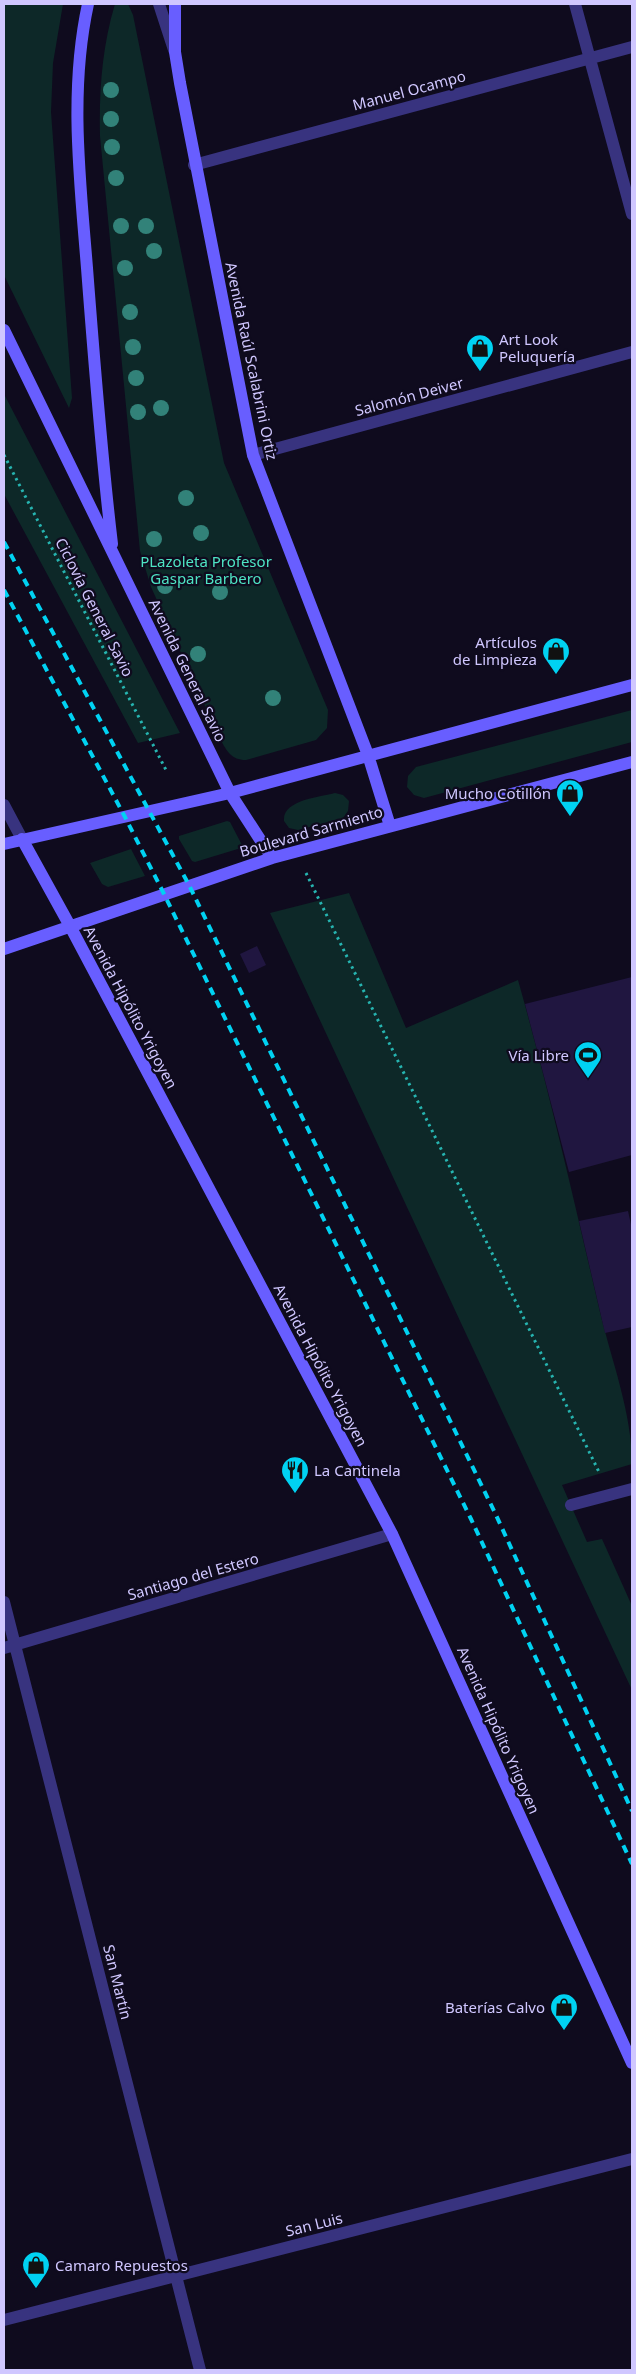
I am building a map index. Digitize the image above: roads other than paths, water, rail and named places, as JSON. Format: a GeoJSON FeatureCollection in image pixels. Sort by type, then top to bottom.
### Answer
{"type":"FeatureCollection","features":[{"type":"Feature","properties":{"kind":"main road"},"geometry":{"type":"LineString","coordinates":[[88,4],[79,56],[77,82],[79,158],[97,393],[112,552]]}},
{"type":"Feature","properties":{"kind":"main road","name":"Avenida Raúl Scalabrini Ortiz"},"geometry":{"type":"LineString","coordinates":[[175,4],[175,52],[194,166],[253,455],[368,755],[390,826]]}},
{"type":"Feature","properties":{"kind":"main road","name":"Avenida General Savio"},"geometry":{"type":"LineString","coordinates":[[4,330],[230,793],[272,858]]}},
{"type":"Feature","properties":{"kind":"main road"},"geometry":{"type":"LineString","coordinates":[[4,844],[230,793],[632,685]]}},
{"type":"Feature","properties":{"kind":"main road","name":"Boulevard Sarmiento"},"geometry":{"type":"LineString","coordinates":[[4,949],[272,858],[632,762]]}},
{"type":"Feature","properties":{"kind":"main road","name":"Avenida Hipólito Yrigoyen"},"geometry":{"type":"LineString","coordinates":[[22,839],[392,1534],[632,2063]]}},
{"type":"Feature","properties":{"kind":"street"},"geometry":{"type":"LineString","coordinates":[[159,4],[175,52]]}},
{"type":"Feature","properties":{"kind":"street"},"geometry":{"type":"LineString","coordinates":[[575,4],[632,214]]}},
{"type":"Feature","properties":{"kind":"street","name":"Manuel Ocampo"},"geometry":{"type":"LineString","coordinates":[[194,166],[632,47]]}},
{"type":"Feature","properties":{"kind":"street","name":"Salomón Deiver"},"geometry":{"type":"LineString","coordinates":[[253,455],[632,352]]}},
{"type":"Feature","properties":{"kind":"street","name":"Avenida Hipólito Yrigoyen"},"geometry":{"type":"LineString","coordinates":[[4,805],[22,839]]}},
{"type":"Feature","properties":{"kind":"street"},"geometry":{"type":"LineString","coordinates":[[571,1505],[632,1488]]}},
{"type":"Feature","properties":{"kind":"street","name":"Santiago del Estero"},"geometry":{"type":"LineString","coordinates":[[10,1646],[392,1534]]}},
{"type":"Feature","properties":{"kind":"street","name":"San Martín"},"geometry":{"type":"LineString","coordinates":[[4,1602],[10,1646],[200,2370]]}},
{"type":"Feature","properties":{"kind":"street","name":"San Luis"},"geometry":{"type":"LineString","coordinates":[[4,2320],[632,2159]]}},
{"type":"Feature","properties":{"kind":"railway"},"geometry":{"type":"LineString","coordinates":[[4,542],[189,885],[496,1515],[632,1811]]}},
{"type":"Feature","properties":{"kind":"railway"},"geometry":{"type":"LineString","coordinates":[[4,590],[164,894],[471,1519],[632,1864]]}},
{"type":"Feature","properties":{"kind":"place","name":"Art Look Peluquería"},"geometry":{"type":"Point","coordinates":[480,372]}},
{"type":"Feature","properties":{"kind":"place","name":"Artículos de Limpieza"},"geometry":{"type":"Point","coordinates":[556,675]}},
{"type":"Feature","properties":{"kind":"place","name":"Mucho Cotillón"},"geometry":{"type":"Point","coordinates":[570,817]}},
{"type":"Feature","properties":{"kind":"place","name":"Vía Libre"},"geometry":{"type":"Point","coordinates":[588,1079]}},
{"type":"Feature","properties":{"kind":"place","name":"La Cantinela"},"geometry":{"type":"Point","coordinates":[295,1494]}},
{"type":"Feature","properties":{"kind":"place","name":"Baterías Calvo"},"geometry":{"type":"Point","coordinates":[564,2031]}},
{"type":"Feature","properties":{"kind":"place","name":"Camaro Repuestos"},"geometry":{"type":"Point","coordinates":[36,2289]}},
{"type":"Feature","properties":{"kind":"park label","name":"PLazoleta Profesor Gaspar Barbero"},"geometry":{"type":"Point","coordinates":[206,570]}}]}
